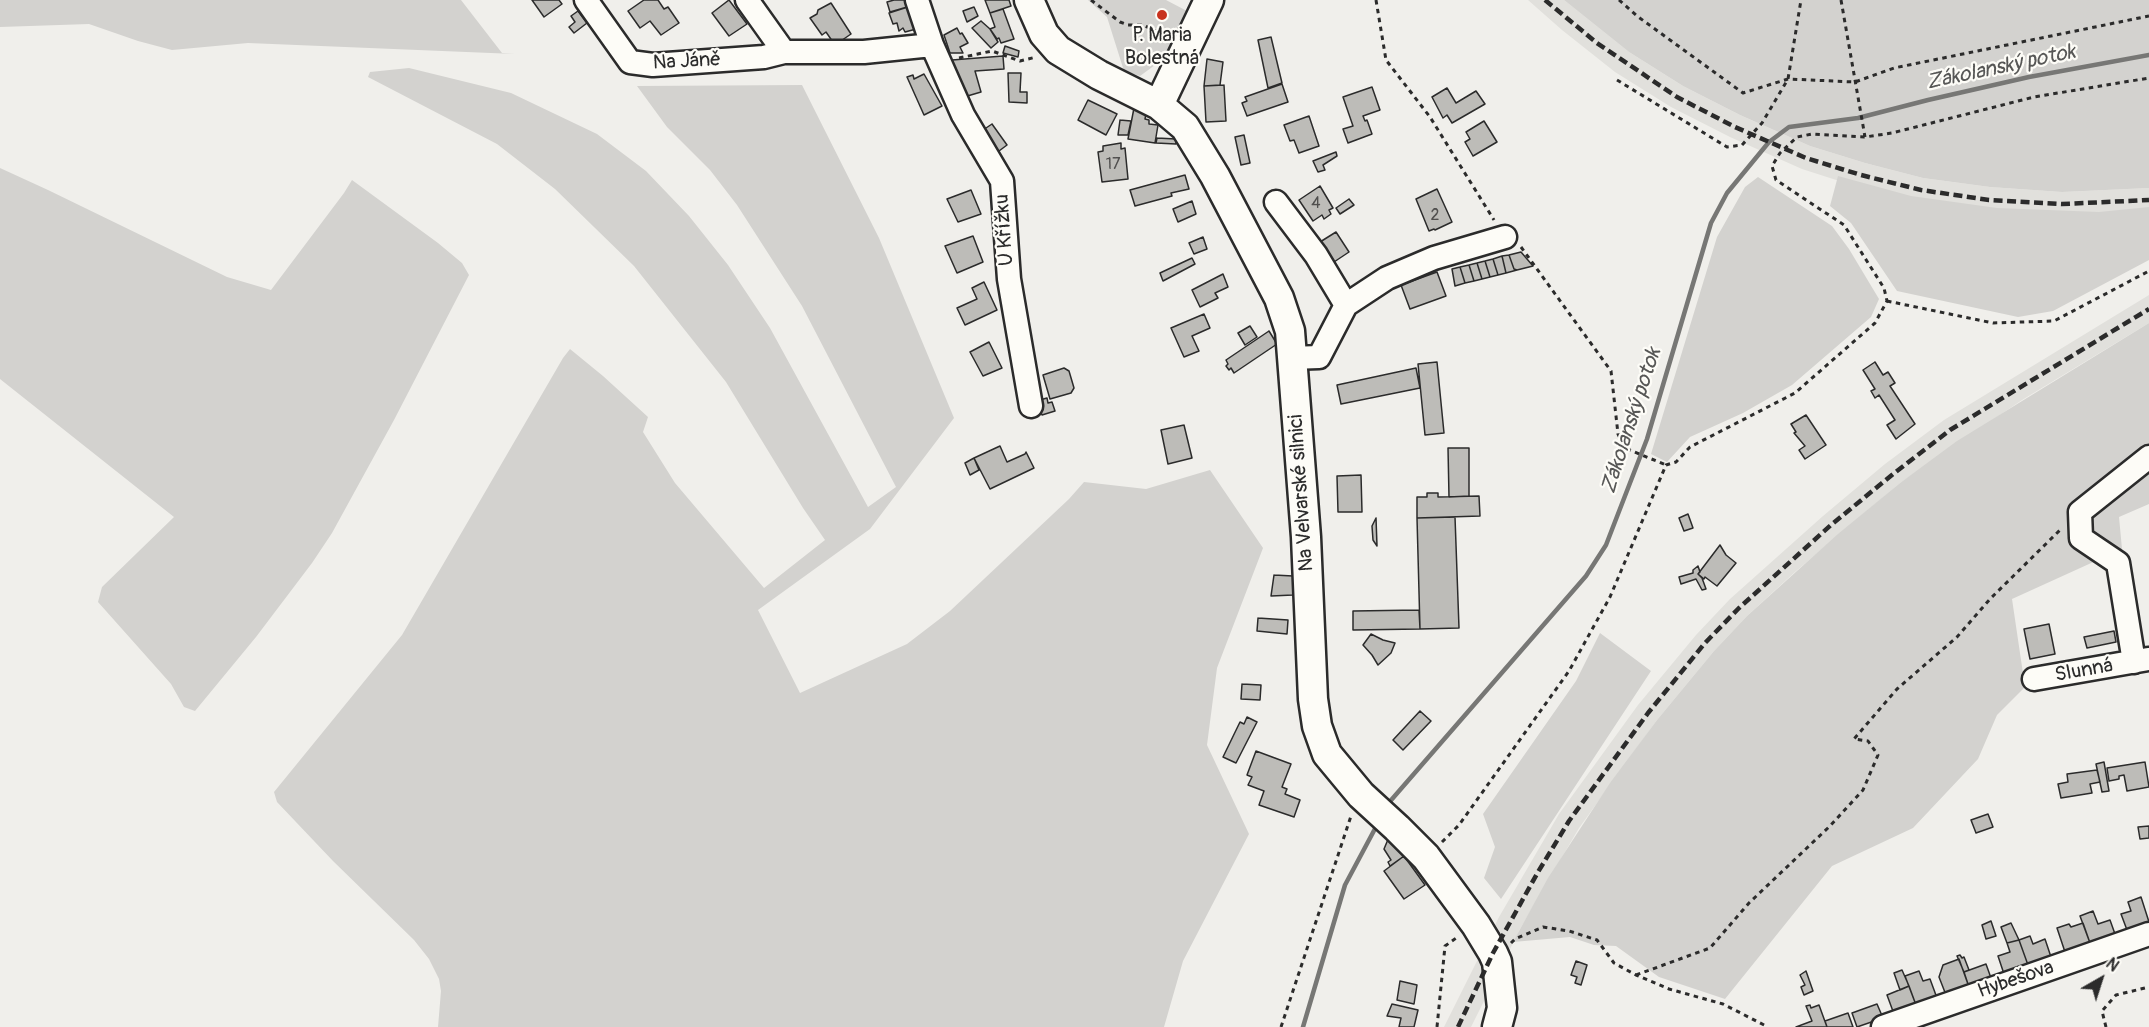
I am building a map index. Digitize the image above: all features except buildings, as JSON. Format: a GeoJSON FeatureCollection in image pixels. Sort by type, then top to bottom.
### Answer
{"type":"FeatureCollection","features":[{"type":"Feature","properties":{"kind":"main road","name":"Na Velvarské silnici"},"geometry":{"type":"LineString","coordinates":[[1029,0],[1044,34],[1058,50],[1099,75],[1159,105],[1178,120],[1215,176],[1279,298],[1290,331],[1306,537],[1313,699],[1317,726],[1327,754],[1364,798],[1425,857],[1476,925],[1497,962],[1502,1008],[1497,1027]]}},
{"type":"Feature","properties":{"kind":"main road"},"geometry":{"type":"LineString","coordinates":[[1159,105],[1209,0]]}},
{"type":"Feature","properties":{"kind":"street","name":"Na Jáně"},"geometry":{"type":"LineString","coordinates":[[586,0],[630,62],[653,65],[764,57],[784,52]]}},
{"type":"Feature","properties":{"kind":"street"},"geometry":{"type":"LineString","coordinates":[[747,0],[784,52],[935,54]]}},
{"type":"Feature","properties":{"kind":"street","name":"U Křížku"},"geometry":{"type":"LineString","coordinates":[[917,0],[935,54],[963,115],[1002,181],[1009,279],[1031,406]]}},
{"type":"Feature","properties":{"kind":"street"},"geometry":{"type":"LineString","coordinates":[[1276,202],[1316,255],[1346,305]]}},
{"type":"Feature","properties":{"kind":"street"},"geometry":{"type":"LineString","coordinates":[[1291,358],[1319,357],[1346,305],[1387,278],[1434,258],[1505,237]]}},
{"type":"Feature","properties":{"kind":"street"},"geometry":{"type":"LineString","coordinates":[[2080,512],[2149,457]]}},
{"type":"Feature","properties":{"kind":"street","name":"Slunná"},"geometry":{"type":"LineString","coordinates":[[2034,679],[2141,661],[2118,563],[2081,538],[2080,512]]}},
{"type":"Feature","properties":{"kind":"street","name":"Hybešova"},"geometry":{"type":"LineString","coordinates":[[1882,1027],[2149,934]]}},
{"type":"Feature","properties":{"kind":"path"},"geometry":{"type":"LineString","coordinates":[[1091,0],[1120,22],[1128,25],[1143,25],[1177,40]]}},
{"type":"Feature","properties":{"kind":"path"},"geometry":{"type":"LineString","coordinates":[[1376,0],[1386,60],[1430,117],[1505,237],[1517,240],[1611,371],[1618,434],[1625,448],[1666,465],[1676,462],[1690,447],[1795,393],[1875,323],[1887,301],[1884,288],[1844,225],[1776,180],[1772,166],[1780,153],[1797,136],[1812,134],[1864,137],[1892,133],[2034,97],[2149,78]]}},
{"type":"Feature","properties":{"kind":"path"},"geometry":{"type":"LineString","coordinates":[[1619,0],[1637,16],[1743,93],[1788,79],[1855,82],[1894,68],[2149,16]]}},
{"type":"Feature","properties":{"kind":"path"},"geometry":{"type":"LineString","coordinates":[[1617,80],[1727,147],[1742,145],[1762,123],[1788,79],[1801,0]]}},
{"type":"Feature","properties":{"kind":"path"},"geometry":{"type":"LineString","coordinates":[[1841,0],[1864,137]]}},
{"type":"Feature","properties":{"kind":"path"},"geometry":{"type":"LineString","coordinates":[[935,54],[992,51],[1020,61],[1058,50]]}},
{"type":"Feature","properties":{"kind":"path"},"geometry":{"type":"LineString","coordinates":[[1887,301],[1993,323],[2054,321],[2149,272]]}},
{"type":"Feature","properties":{"kind":"path"},"geometry":{"type":"LineString","coordinates":[[1459,825],[1569,671],[1610,597],[1666,465]]}},
{"type":"Feature","properties":{"kind":"path"},"geometry":{"type":"LineString","coordinates":[[1636,975],[1710,948],[1749,903],[1830,826],[1863,790],[1878,755],[1868,741],[1854,739],[1897,689],[1957,637],[1990,599],[2080,512]]}},
{"type":"Feature","properties":{"kind":"path"},"geometry":{"type":"LineString","coordinates":[[1281,1027],[1351,816],[1364,798]]}},
{"type":"Feature","properties":{"kind":"path"},"geometry":{"type":"LineString","coordinates":[[1437,1027],[1444,946],[1476,925]]}},
{"type":"Feature","properties":{"kind":"path"},"geometry":{"type":"LineString","coordinates":[[1497,962],[1515,939],[1543,927],[1569,931],[1597,940],[1614,963],[1636,975],[1669,989],[1723,1004],[1768,1027]]}},
{"type":"Feature","properties":{"kind":"path"},"geometry":{"type":"LineString","coordinates":[[2106,1027],[2102,1011],[2116,995],[2149,987]]}},
{"type":"Feature","properties":{"kind":"shaded area"},"geometry":{"type":"Polygon","coordinates":[[[0,0],[461,0],[502,53],[515,54],[248,43],[172,50],[89,24],[0,27],[0,0]]]}},
{"type":"Feature","properties":{"kind":"shaded area"},"geometry":{"type":"Polygon","coordinates":[[[1088,0],[1166,0],[1187,11],[1171,49],[1140,76],[1124,71],[1107,17],[1088,0]]]}},
{"type":"Feature","properties":{"kind":"shaded area"},"geometry":{"type":"Polygon","coordinates":[[[1528,0],[1564,0],[1629,52],[1683,86],[1740,115],[1810,146],[1923,178],[1990,187],[2062,192],[2149,188],[2149,213],[1988,212],[1858,187],[1802,169],[1730,137],[1671,107],[1615,72],[1528,0]]]}},
{"type":"Feature","properties":{"kind":"shaded area"},"geometry":{"type":"Polygon","coordinates":[[[1564,0],[2149,0],[2149,188],[2062,192],[1990,187],[1923,178],[1810,146],[1740,115],[1683,86],[1629,52],[1564,0]]]}},
{"type":"Feature","properties":{"kind":"shaded area"},"geometry":{"type":"Polygon","coordinates":[[[409,68],[511,93],[597,134],[646,171],[689,216],[728,265],[770,328],[868,507],[896,487],[802,306],[737,205],[710,170],[667,127],[637,86],[802,85],[879,238],[954,418],[870,529],[758,610],[800,693],[907,644],[950,611],[1069,499],[1084,482],[1146,489],[1210,470],[1263,548],[1217,668],[1207,745],[1249,834],[1183,961],[1164,1027],[438,1027],[441,991],[439,979],[429,959],[414,940],[333,861],[277,802],[274,792],[402,635],[570,349],[648,417],[643,432],[675,483],[764,588],[825,540],[726,382],[634,266],[555,189],[497,144],[368,77],[370,72],[409,68]]]}},
{"type":"Feature","properties":{"kind":"shaded area"},"geometry":{"type":"Polygon","coordinates":[[[0,168],[227,277],[271,290],[352,180],[438,243],[462,263],[469,275],[332,533],[256,637],[195,711],[184,707],[171,684],[98,602],[102,587],[174,517],[0,379],[0,168]]]}},
{"type":"Feature","properties":{"kind":"shaded area"},"geometry":{"type":"Polygon","coordinates":[[[1838,176],[1911,196],[1997,208],[2099,212],[2149,207],[2149,260],[2053,311],[2018,317],[1897,291],[1851,223],[1830,206],[1838,176]]]}},
{"type":"Feature","properties":{"kind":"shaded area"},"geometry":{"type":"Polygon","coordinates":[[[1758,177],[1832,226],[1849,249],[1879,299],[1871,317],[1792,385],[1743,413],[1690,437],[1667,462],[1651,454],[1717,237],[1745,187],[1758,177]]]}},
{"type":"Feature","properties":{"kind":"shaded area"},"geometry":{"type":"Polygon","coordinates":[[[2149,295],[2149,323],[2022,400],[1900,483],[1747,616],[1714,651],[1657,720],[1579,828],[1520,929],[1471,1027],[1444,1027],[1499,917],[1559,814],[1638,705],[1696,635],[1730,599],[1885,464],[1944,420],[2149,295]]]}},
{"type":"Feature","properties":{"kind":"shaded area"},"geometry":{"type":"Polygon","coordinates":[[[2149,323],[2149,504],[2119,517],[2122,549],[2012,599],[2025,687],[1997,715],[1978,759],[1913,828],[1832,866],[1725,999],[1659,977],[1616,946],[1594,945],[1570,937],[1513,942],[1548,878],[1610,783],[1657,720],[1714,651],[1747,616],[1838,534],[1900,483],[1957,441],[2149,323]]]}},
{"type":"Feature","properties":{"kind":"shaded area"},"geometry":{"type":"Polygon","coordinates":[[[1600,633],[1651,671],[1501,899],[1484,878],[1495,847],[1483,814],[1576,681],[1600,633]]]}},
{"type":"Feature","properties":{"kind":"waterway","name":"Zákolanský potok"},"geometry":{"type":"LineString","coordinates":[[1386,806],[1586,576],[1606,545],[1647,439],[1711,223],[1727,193],[1769,142],[1789,127],[1858,118],[2029,77],[2149,55]]}},
{"type":"Feature","properties":{"kind":"waterway","name":"Zákolanský potok"},"geometry":{"type":"LineString","coordinates":[[1303,1027],[1345,885],[1377,825]]}},
{"type":"Feature","properties":{"kind":"railway"},"geometry":{"type":"LineString","coordinates":[[1545,0],[1597,43],[1677,97],[1735,127],[1806,158],[1921,190],[1989,200],[2062,204],[2149,200]]}},
{"type":"Feature","properties":{"kind":"railway"},"geometry":{"type":"LineString","coordinates":[[1458,1027],[1493,953],[1569,821],[1648,713],[1705,643],[1739,608],[1831,525],[1950,430],[2149,309]]}},
{"type":"Feature","properties":{"kind":"place","name":"P. Maria Bolestná"},"geometry":{"type":"Point","coordinates":[1162,15]}}]}
